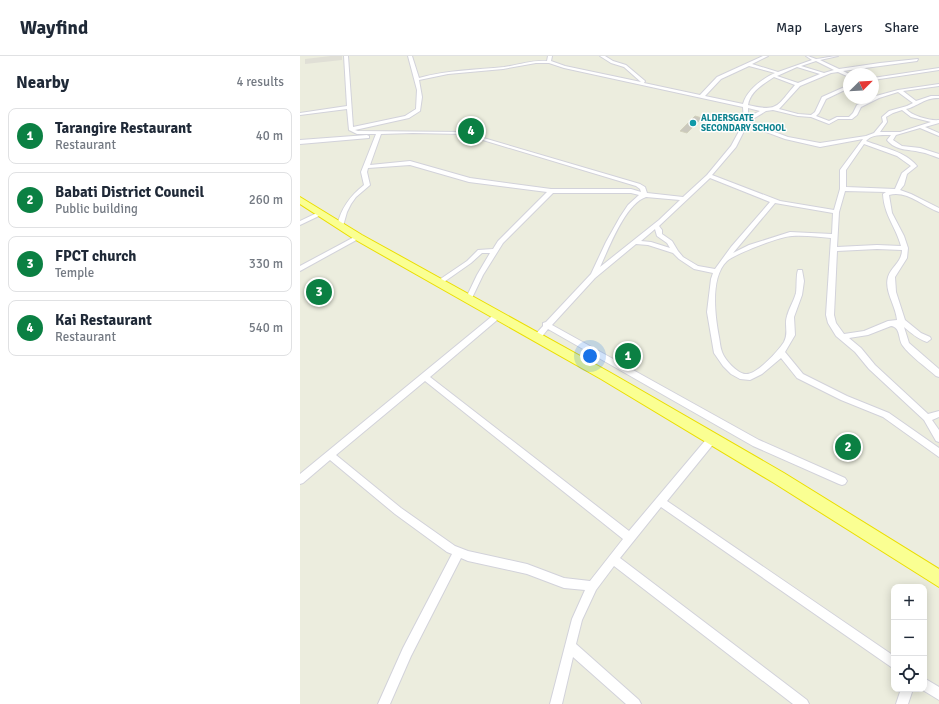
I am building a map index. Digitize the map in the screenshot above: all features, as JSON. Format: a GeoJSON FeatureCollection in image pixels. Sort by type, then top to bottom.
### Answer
{"type":"FeatureCollection","features":[{"type":"Feature","properties":{"kind":"highway"},"geometry":{"type":"LineString","coordinates":[[300,200],[340,226],[537,336],[712,439],[838,514],[939,579]]}},
{"type":"Feature","properties":{"kind":"street"},"geometry":{"type":"LineString","coordinates":[[346,56],[348,106],[351,129],[357,133],[376,139]]}},
{"type":"Feature","properties":{"kind":"street"},"geometry":{"type":"LineString","coordinates":[[351,129],[392,121],[415,113],[419,108],[419,103],[416,80],[410,56]]}},
{"type":"Feature","properties":{"kind":"street"},"geometry":{"type":"LineString","coordinates":[[549,62],[550,56]]}},
{"type":"Feature","properties":{"kind":"street"},"geometry":{"type":"LineString","coordinates":[[602,56],[612,62],[625,66],[638,79],[649,86]]}},
{"type":"Feature","properties":{"kind":"street"},"geometry":{"type":"LineString","coordinates":[[701,97],[719,78],[766,56]]}},
{"type":"Feature","properties":{"kind":"street"},"geometry":{"type":"LineString","coordinates":[[808,56],[843,73]]}},
{"type":"Feature","properties":{"kind":"street"},"geometry":{"type":"LineString","coordinates":[[836,56],[798,66],[776,75],[753,90],[746,100],[746,123],[748,125],[807,143],[820,145],[865,139],[876,134],[894,134],[937,121]]}},
{"type":"Feature","properties":{"kind":"street"},"geometry":{"type":"LineString","coordinates":[[894,56],[902,65],[906,74]]}},
{"type":"Feature","properties":{"kind":"street"},"geometry":{"type":"LineString","coordinates":[[775,109],[798,85],[823,74],[836,70],[902,65],[919,62],[912,56]]}},
{"type":"Feature","properties":{"kind":"street"},"geometry":{"type":"LineString","coordinates":[[416,80],[434,75],[508,67],[530,62],[549,62],[564,67],[745,107],[765,110],[775,109],[798,115],[812,116],[829,123],[837,118],[848,118],[855,114],[859,106],[880,94],[939,85]]}},
{"type":"Feature","properties":{"kind":"street"},"geometry":{"type":"LineString","coordinates":[[748,64],[798,85]]}},
{"type":"Feature","properties":{"kind":"street"},"geometry":{"type":"LineString","coordinates":[[798,66],[823,74]]}},
{"type":"Feature","properties":{"kind":"street"},"geometry":{"type":"LineString","coordinates":[[926,67],[933,70]]}},
{"type":"Feature","properties":{"kind":"street"},"geometry":{"type":"LineString","coordinates":[[879,78],[939,69]]}},
{"type":"Feature","properties":{"kind":"street"},"geometry":{"type":"LineString","coordinates":[[812,116],[817,113],[824,98],[843,89]]}},
{"type":"Feature","properties":{"kind":"street"},"geometry":{"type":"LineString","coordinates":[[899,91],[916,102]]}},
{"type":"Feature","properties":{"kind":"street"},"geometry":{"type":"LineString","coordinates":[[876,134],[884,122],[884,117],[888,113],[912,106],[916,102],[930,97],[939,97]]}},
{"type":"Feature","properties":{"kind":"street"},"geometry":{"type":"LineString","coordinates":[[300,114],[348,106]]}},
{"type":"Feature","properties":{"kind":"street"},"geometry":{"type":"LineString","coordinates":[[903,109],[906,113],[937,121]]}},
{"type":"Feature","properties":{"kind":"street"},"geometry":{"type":"LineString","coordinates":[[537,336],[593,276],[655,225],[709,176],[733,147],[747,120],[765,110]]}},
{"type":"Feature","properties":{"kind":"street"},"geometry":{"type":"LineString","coordinates":[[921,127],[939,135]]}},
{"type":"Feature","properties":{"kind":"street"},"geometry":{"type":"LineString","coordinates":[[362,134],[420,132],[463,133],[638,185],[644,189],[644,195]]}},
{"type":"Feature","properties":{"kind":"street"},"geometry":{"type":"LineString","coordinates":[[340,226],[343,214],[353,198],[367,185],[364,173],[379,133]]}},
{"type":"Feature","properties":{"kind":"street"},"geometry":{"type":"LineString","coordinates":[[894,134],[890,140],[907,150],[918,150],[939,156]]}},
{"type":"Feature","properties":{"kind":"street"},"geometry":{"type":"LineString","coordinates":[[300,142],[333,139],[346,140],[368,137]]}},
{"type":"Feature","properties":{"kind":"street"},"geometry":{"type":"LineString","coordinates":[[865,139],[843,170],[843,189],[836,212],[830,315],[832,323],[843,337],[927,418],[939,438]]}},
{"type":"Feature","properties":{"kind":"street"},"geometry":{"type":"LineString","coordinates":[[865,139],[914,164],[914,167],[905,173],[901,185],[897,191],[886,194],[889,214],[902,237],[905,248],[904,259],[892,275],[891,281],[896,308],[900,316],[899,323],[902,329],[903,340],[906,345],[939,374]]}},
{"type":"Feature","properties":{"kind":"street"},"geometry":{"type":"LineString","coordinates":[[366,167],[410,163],[469,180],[514,187],[551,191],[631,191],[644,195],[684,199]]}},
{"type":"Feature","properties":{"kind":"street"},"geometry":{"type":"LineString","coordinates":[[709,176],[774,201],[836,212]]}},
{"type":"Feature","properties":{"kind":"street"},"geometry":{"type":"LineString","coordinates":[[843,189],[897,191],[909,195],[939,210]]}},
{"type":"Feature","properties":{"kind":"street"},"geometry":{"type":"LineString","coordinates":[[469,298],[493,251],[509,231],[551,191]]}},
{"type":"Feature","properties":{"kind":"street"},"geometry":{"type":"LineString","coordinates":[[593,276],[616,229],[637,199],[644,195]]}},
{"type":"Feature","properties":{"kind":"street"},"geometry":{"type":"LineString","coordinates":[[774,201],[751,226],[717,270],[714,279],[712,312],[718,353],[734,372],[743,377],[750,377],[759,372],[780,352],[790,335],[790,317],[799,294],[800,271]]}},
{"type":"Feature","properties":{"kind":"street"},"geometry":{"type":"LineString","coordinates":[[300,223],[321,213]]}},
{"type":"Feature","properties":{"kind":"street"},"geometry":{"type":"LineString","coordinates":[[655,225],[659,230],[659,236],[672,244],[675,252]]}},
{"type":"Feature","properties":{"kind":"street"},"geometry":{"type":"LineString","coordinates":[[724,261],[751,246],[790,234],[834,236]]}},
{"type":"Feature","properties":{"kind":"street"},"geometry":{"type":"LineString","coordinates":[[300,268],[342,247],[358,236]]}},
{"type":"Feature","properties":{"kind":"street"},"geometry":{"type":"LineString","coordinates":[[635,242],[651,243],[675,252],[696,268],[717,270]]}},
{"type":"Feature","properties":{"kind":"street"},"geometry":{"type":"LineString","coordinates":[[834,249],[876,247],[905,248]]}},
{"type":"Feature","properties":{"kind":"street"},"geometry":{"type":"LineString","coordinates":[[439,282],[474,258],[480,251],[493,251]]}},
{"type":"Feature","properties":{"kind":"street"},"geometry":{"type":"LineString","coordinates":[[300,480],[387,406],[425,377],[499,315]]}},
{"type":"Feature","properties":{"kind":"street"},"geometry":{"type":"LineString","coordinates":[[843,337],[865,333],[891,323],[899,323],[927,339]]}},
{"type":"Feature","properties":{"kind":"street"},"geometry":{"type":"LineString","coordinates":[[546,326],[756,443],[842,481]]}},
{"type":"Feature","properties":{"kind":"street"},"geometry":{"type":"LineString","coordinates":[[780,352],[800,376],[844,398],[886,415],[939,453]]}},
{"type":"Feature","properties":{"kind":"street"},"geometry":{"type":"LineString","coordinates":[[926,363],[939,365]]}},
{"type":"Feature","properties":{"kind":"street"},"geometry":{"type":"LineString","coordinates":[[425,377],[630,538]]}},
{"type":"Feature","properties":{"kind":"street"},"geometry":{"type":"LineString","coordinates":[[927,418],[939,414]]}},
{"type":"Feature","properties":{"kind":"street"},"geometry":{"type":"LineString","coordinates":[[556,704],[577,619],[592,586],[712,439]]}},
{"type":"Feature","properties":{"kind":"street"},"geometry":{"type":"LineString","coordinates":[[330,455],[398,511],[451,549],[468,556],[527,569],[564,583],[592,586]]}},
{"type":"Feature","properties":{"kind":"street"},"geometry":{"type":"LineString","coordinates":[[661,502],[891,661]]}},
{"type":"Feature","properties":{"kind":"street"},"geometry":{"type":"LineString","coordinates":[[384,704],[407,652],[458,552]]}},
{"type":"Feature","properties":{"kind":"street"},"geometry":{"type":"LineString","coordinates":[[614,560],[803,704]]}},
{"type":"Feature","properties":{"kind":"street"},"geometry":{"type":"LineString","coordinates":[[570,646],[635,704]]}},
{"type":"Feature","properties":{"kind":"street"},"geometry":{"type":"LineString","coordinates":[[927,686],[939,694]]}},
{"type":"Feature","properties":{"kind":"street"},"geometry":{"type":"LineString","coordinates":[[902,704],[906,692]]}},
{"type":"Feature","properties":{"kind":"shaded area"},"geometry":{"type":"Polygon","coordinates":[[[342,56],[342,60],[305,64],[305,59],[342,56]]]}},
{"type":"Feature","properties":{"kind":"building","name":"ALDERSGATE SECONDARY SCHOOL"},"geometry":{"type":"Polygon","coordinates":[[[695,116],[702,118],[687,133],[680,131],[695,116]]]}},
{"type":"Feature","properties":{"kind":"place","name":"ALDERSGATE SECONDARY SCHOOL"},"geometry":{"type":"Point","coordinates":[693,123]}},
{"type":"Feature","properties":{"kind":"place","name":"Kai Restaurant"},"geometry":{"type":"Point","coordinates":[471,131]}},
{"type":"Feature","properties":{"kind":"place","name":"FPCT church"},"geometry":{"type":"Point","coordinates":[319,292]}},
{"type":"Feature","properties":{"kind":"place","name":"Tarangire Restaurant"},"geometry":{"type":"Point","coordinates":[628,356]}},
{"type":"Feature","properties":{"kind":"place","name":"Babati District Council"},"geometry":{"type":"Point","coordinates":[848,447]}}]}
